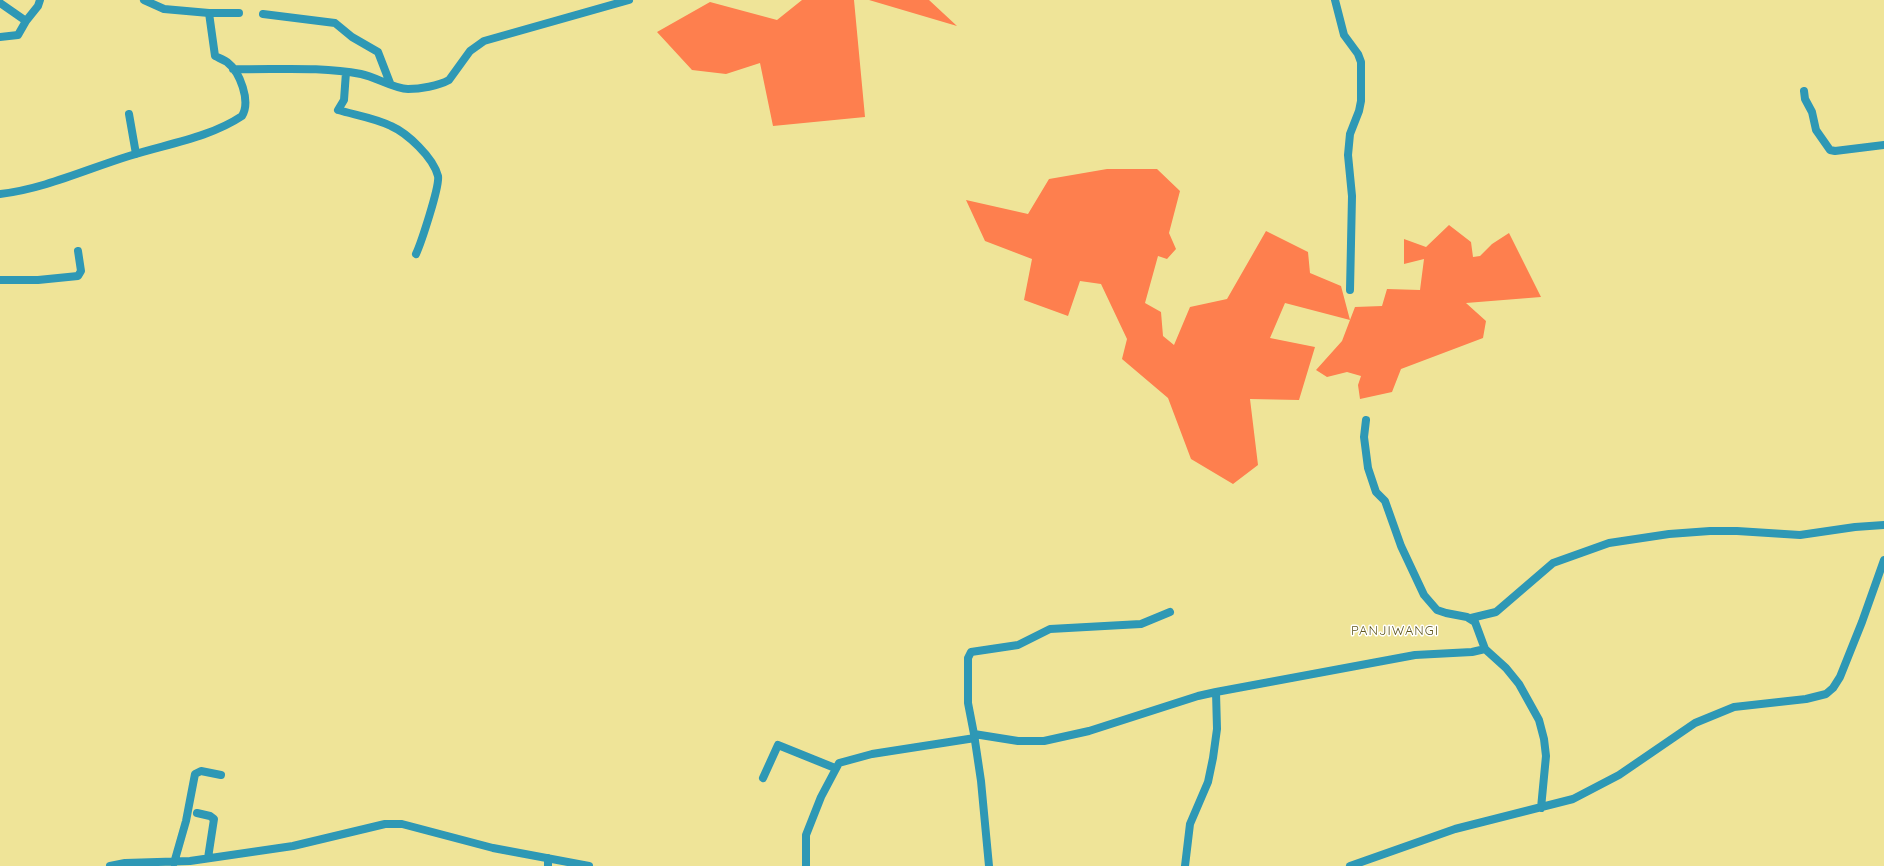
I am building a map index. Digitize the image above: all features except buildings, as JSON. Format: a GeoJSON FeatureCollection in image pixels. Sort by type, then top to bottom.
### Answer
{"type":"FeatureCollection","features":[{"type":"Feature","properties":{"kind":"street"},"geometry":{"type":"LineString","coordinates":[[0,37],[18,35],[26,21],[38,6],[40,0]]}},
{"type":"Feature","properties":{"kind":"street"},"geometry":{"type":"LineString","coordinates":[[144,0],[164,9],[209,13],[239,13]]}},
{"type":"Feature","properties":{"kind":"street"},"geometry":{"type":"LineString","coordinates":[[233,69],[262,68],[346,72],[368,76],[407,89],[445,82],[453,75],[470,51],[484,41],[629,0]]}},
{"type":"Feature","properties":{"kind":"street"},"geometry":{"type":"LineString","coordinates":[[1335,0],[1344,35],[1358,54],[1361,62],[1361,101],[1359,111],[1350,134],[1348,155],[1352,196],[1350,290]]}},
{"type":"Feature","properties":{"kind":"street"},"geometry":{"type":"LineString","coordinates":[[0,3],[26,21]]}},
{"type":"Feature","properties":{"kind":"street"},"geometry":{"type":"LineString","coordinates":[[0,194],[23,191],[211,131],[242,116],[244,108],[243,89],[233,69],[227,62],[216,56],[209,13]]}},
{"type":"Feature","properties":{"kind":"street"},"geometry":{"type":"LineString","coordinates":[[263,14],[337,24],[352,37],[378,52],[390,83]]}},
{"type":"Feature","properties":{"kind":"street"},"geometry":{"type":"LineString","coordinates":[[346,72],[344,100],[338,110],[391,126],[420,147],[433,166],[438,177],[422,242],[416,254]]}},
{"type":"Feature","properties":{"kind":"street"},"geometry":{"type":"LineString","coordinates":[[1804,91],[1816,130],[1830,150],[1835,151],[1884,145]]}},
{"type":"Feature","properties":{"kind":"street"},"geometry":{"type":"LineString","coordinates":[[129,114],[136,154]]}},
{"type":"Feature","properties":{"kind":"street"},"geometry":{"type":"LineString","coordinates":[[0,280],[38,280],[78,276],[81,271],[78,251]]}},
{"type":"Feature","properties":{"kind":"street"},"geometry":{"type":"LineString","coordinates":[[1366,420],[1364,437],[1368,468],[1376,492],[1385,501],[1401,546],[1424,595],[1437,610],[1471,618],[1496,612],[1554,563],[1609,543],[1662,535],[1710,531],[1800,535],[1856,527],[1884,525]]}},
{"type":"Feature","properties":{"kind":"street"},"geometry":{"type":"LineString","coordinates":[[1350,866],[1455,830],[1576,798],[1619,775],[1695,723],[1734,707],[1820,697],[1830,692],[1836,683],[1859,629],[1884,560]]}},
{"type":"Feature","properties":{"kind":"street"},"geometry":{"type":"LineString","coordinates":[[989,866],[981,781],[968,704],[968,658],[971,652],[1018,645],[1050,629],[1141,624],[1170,612]]}},
{"type":"Feature","properties":{"kind":"street"},"geometry":{"type":"LineString","coordinates":[[1471,618],[1478,628],[1484,649],[1506,668],[1519,684],[1539,720],[1544,739],[1546,756],[1542,808]]}},
{"type":"Feature","properties":{"kind":"street"},"geometry":{"type":"LineString","coordinates":[[806,866],[806,835],[821,797],[835,768],[843,762],[852,761],[872,754],[974,736],[1018,742],[1044,741],[1089,731],[1192,697],[1415,655],[1472,652],[1484,649]]}},
{"type":"Feature","properties":{"kind":"street"},"geometry":{"type":"LineString","coordinates":[[1185,866],[1190,824],[1208,782],[1213,758],[1217,729],[1216,692]]}},
{"type":"Feature","properties":{"kind":"street"},"geometry":{"type":"LineString","coordinates":[[763,778],[778,744],[835,768]]}},
{"type":"Feature","properties":{"kind":"street"},"geometry":{"type":"LineString","coordinates":[[174,862],[186,821],[195,774],[201,771],[221,774]]}},
{"type":"Feature","properties":{"kind":"street"},"geometry":{"type":"LineString","coordinates":[[197,813],[210,816],[214,819],[204,861]]}},
{"type":"Feature","properties":{"kind":"street"},"geometry":{"type":"LineString","coordinates":[[110,866],[125,863],[204,861],[293,846],[385,824],[402,824],[548,862],[589,866]]}},
{"type":"Feature","properties":{"kind":"shaded area"},"geometry":{"type":"Polygon","coordinates":[[[802,0],[854,0],[865,117],[773,126],[760,63],[726,74],[692,70],[657,32],[710,2],[777,20],[802,0]]]}},
{"type":"Feature","properties":{"kind":"shaded area"},"geometry":{"type":"Polygon","coordinates":[[[869,0],[929,0],[957,26],[869,0]]]}},
{"type":"Feature","properties":{"kind":"shaded area"},"geometry":{"type":"Polygon","coordinates":[[[1107,169],[1157,169],[1180,191],[1169,233],[1176,249],[1167,259],[1158,256],[1145,303],[1161,312],[1163,336],[1174,345],[1190,307],[1227,299],[1266,231],[1308,252],[1310,273],[1341,286],[1350,320],[1285,303],[1270,338],[1315,347],[1299,400],[1250,399],[1258,465],[1233,484],[1191,459],[1168,398],[1122,359],[1127,339],[1101,284],[1080,281],[1068,316],[1024,300],[1032,259],[985,241],[966,200],[1028,214],[1049,179],[1107,169]]]}},
{"type":"Feature","properties":{"kind":"shaded area"},"geometry":{"type":"Polygon","coordinates":[[[1449,225],[1471,242],[1473,257],[1480,256],[1492,244],[1509,233],[1541,297],[1466,303],[1486,321],[1483,338],[1401,369],[1392,392],[1360,399],[1358,385],[1361,376],[1347,372],[1327,377],[1316,370],[1342,341],[1355,307],[1382,306],[1387,289],[1420,290],[1424,259],[1404,264],[1404,239],[1426,247],[1449,225]]]}},
{"type":"Feature","properties":{"kind":"district","name":"PANJIWANGI"},"geometry":{"type":"Point","coordinates":[1395,631]}}]}
